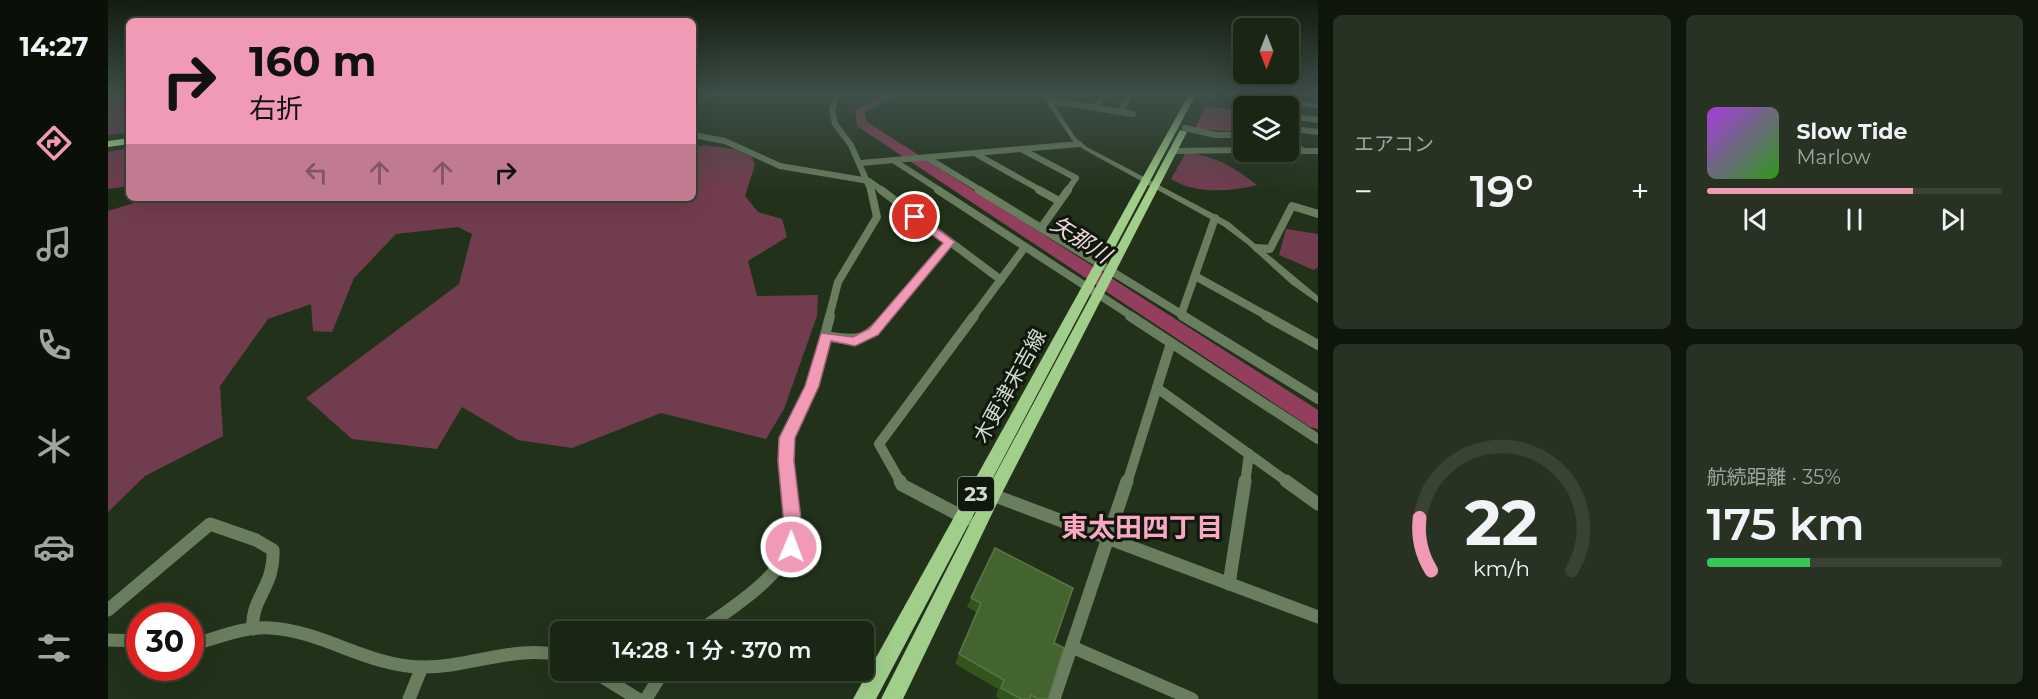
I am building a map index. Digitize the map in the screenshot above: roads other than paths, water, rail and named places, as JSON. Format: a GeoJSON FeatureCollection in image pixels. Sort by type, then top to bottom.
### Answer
{"type":"FeatureCollection","features":[{"type":"Feature","properties":{"kind":"highway"},"geometry":{"type":"LineString","coordinates":[[108,142],[126,139]]}},
{"type":"Feature","properties":{"kind":"main road","name":"木更津末吉線"},"geometry":{"type":"LineString","coordinates":[[892,699],[971,521],[1094,292],[1112,272],[1177,127]]}},
{"type":"Feature","properties":{"kind":"main road","name":"木更津末吉線"},"geometry":{"type":"LineString","coordinates":[[1094,292],[1100,265],[1150,183],[1173,151],[1185,128]]}},
{"type":"Feature","properties":{"kind":"main road","name":"木更津末吉線"},"geometry":{"type":"LineString","coordinates":[[864,699],[971,521]]}},
{"type":"Feature","properties":{"kind":"street"},"geometry":{"type":"LineString","coordinates":[[712,621],[782,565],[791,547],[794,536],[786,461],[787,438],[812,386],[838,282],[877,217],[869,181],[838,127]]}},
{"type":"Feature","properties":{"kind":"street"},"geometry":{"type":"LineString","coordinates":[[1067,127],[1079,144],[1215,218],[1257,248],[1282,273],[1318,300]]}},
{"type":"Feature","properties":{"kind":"street"},"geometry":{"type":"LineString","coordinates":[[1185,128],[1215,135],[1233,135]]}},
{"type":"Feature","properties":{"kind":"street"},"geometry":{"type":"LineString","coordinates":[[1299,129],[1318,132]]}},
{"type":"Feature","properties":{"kind":"street"},"geometry":{"type":"LineString","coordinates":[[696,136],[725,141],[780,166],[869,181],[1001,280]]}},
{"type":"Feature","properties":{"kind":"street"},"geometry":{"type":"LineString","coordinates":[[860,163],[1079,144]]}},
{"type":"Feature","properties":{"kind":"street"},"geometry":{"type":"LineString","coordinates":[[1299,148],[1306,152]]}},
{"type":"Feature","properties":{"kind":"street"},"geometry":{"type":"LineString","coordinates":[[1023,150],[1076,178],[1041,228]]}},
{"type":"Feature","properties":{"kind":"street"},"geometry":{"type":"LineString","coordinates":[[1173,151],[1233,150]]}},
{"type":"Feature","properties":{"kind":"street"},"geometry":{"type":"LineString","coordinates":[[1299,152],[1318,151]]}},
{"type":"Feature","properties":{"kind":"street"},"geometry":{"type":"LineString","coordinates":[[976,154],[1059,201]]}},
{"type":"Feature","properties":{"kind":"street"},"geometry":{"type":"LineString","coordinates":[[925,158],[1318,399]]}},
{"type":"Feature","properties":{"kind":"street"},"geometry":{"type":"LineString","coordinates":[[896,160],[1318,439]]}},
{"type":"Feature","properties":{"kind":"street"},"geometry":{"type":"LineString","coordinates":[[1257,248],[1270,249],[1292,206],[1318,214]]}},
{"type":"Feature","properties":{"kind":"street"},"geometry":{"type":"LineString","coordinates":[[1181,315],[1215,218]]}},
{"type":"Feature","properties":{"kind":"street"},"geometry":{"type":"LineString","coordinates":[[826,336],[855,341],[873,332],[950,242]]}},
{"type":"Feature","properties":{"kind":"street"},"geometry":{"type":"LineString","coordinates":[[971,521],[902,485],[879,444],[1026,247]]}},
{"type":"Feature","properties":{"kind":"street"},"geometry":{"type":"LineString","coordinates":[[1195,276],[1318,345]]}},
{"type":"Feature","properties":{"kind":"street"},"geometry":{"type":"LineString","coordinates":[[1054,699],[1109,540],[1171,343]]}},
{"type":"Feature","properties":{"kind":"street"},"geometry":{"type":"LineString","coordinates":[[1157,388],[1318,504]]}},
{"type":"Feature","properties":{"kind":"street"},"geometry":{"type":"LineString","coordinates":[[1229,584],[1249,454]]}},
{"type":"Feature","properties":{"kind":"street"},"geometry":{"type":"LineString","coordinates":[[986,492],[1318,617]]}},
{"type":"Feature","properties":{"kind":"street"},"geometry":{"type":"LineString","coordinates":[[108,610],[210,525],[256,540],[273,550],[276,565],[271,584],[256,605],[251,620],[253,629]]}},
{"type":"Feature","properties":{"kind":"street"},"geometry":{"type":"LineString","coordinates":[[204,641],[253,629],[279,628],[316,638],[359,655],[422,667],[536,651],[550,653]]}},
{"type":"Feature","properties":{"kind":"street"},"geometry":{"type":"LineString","coordinates":[[108,640],[126,640]]}},
{"type":"Feature","properties":{"kind":"street"},"geometry":{"type":"LineString","coordinates":[[1072,647],[1192,699]]}},
{"type":"Feature","properties":{"kind":"street"},"geometry":{"type":"LineString","coordinates":[[409,699],[422,667]]}},
{"type":"Feature","properties":{"kind":"street"},"geometry":{"type":"LineString","coordinates":[[609,681],[638,699]]}},
{"type":"Feature","properties":{"kind":"street"},"geometry":{"type":"LineString","coordinates":[[646,699],[657,681]]}},
{"type":"Feature","properties":{"kind":"waterway","name":"矢那川"},"geometry":{"type":"LineString","coordinates":[[865,127],[1318,421]]}},
{"type":"Feature","properties":{"kind":"district","name":"東太田四丁目"},"geometry":{"type":"Point","coordinates":[1142,528]}}]}
